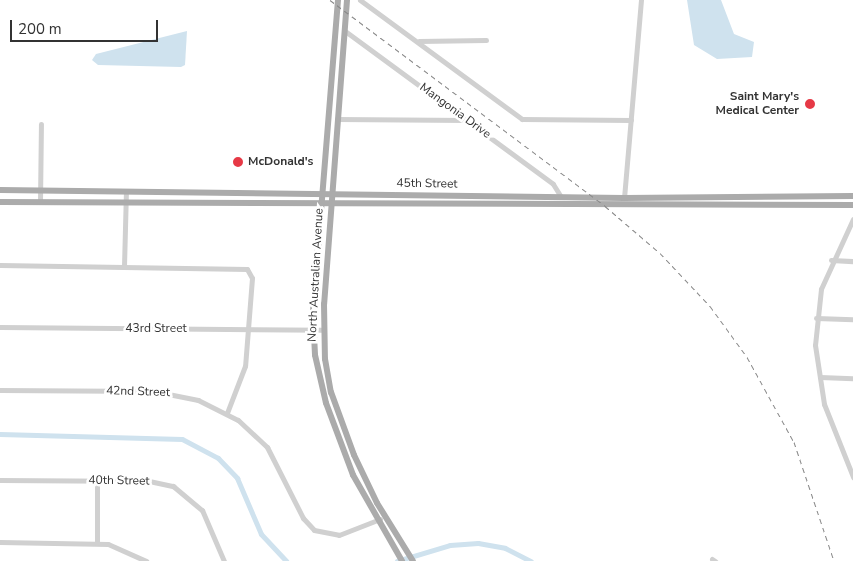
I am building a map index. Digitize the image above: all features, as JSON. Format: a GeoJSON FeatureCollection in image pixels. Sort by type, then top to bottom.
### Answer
{"type":"FeatureCollection","features":[{"type":"Feature","properties":{"kind":"main road","name":"North Australian Avenue"},"geometry":{"type":"LineString","coordinates":[[338,0],[313,330],[326,404],[377,521],[402,561]]}},
{"type":"Feature","properties":{"kind":"main road","name":"North Australian Avenue"},"geometry":{"type":"LineString","coordinates":[[347,0],[330,204],[323,330],[331,392],[354,455],[384,516],[413,561]]}},
{"type":"Feature","properties":{"kind":"main road","name":"45th Street"},"geometry":{"type":"LineString","coordinates":[[0,190],[624,198],[853,196]]}},
{"type":"Feature","properties":{"kind":"main road","name":"45th Street"},"geometry":{"type":"LineString","coordinates":[[0,202],[853,205]]}},
{"type":"Feature","properties":{"kind":"street"},"geometry":{"type":"LineString","coordinates":[[360,0],[522,119],[631,120]]}},
{"type":"Feature","properties":{"kind":"street"},"geometry":{"type":"LineString","coordinates":[[624,198],[641,0]]}},
{"type":"Feature","properties":{"kind":"street","name":"Mangonia Drive"},"geometry":{"type":"LineString","coordinates":[[344,31],[553,184],[561,197]]}},
{"type":"Feature","properties":{"kind":"street"},"geometry":{"type":"LineString","coordinates":[[418,41],[486,40]]}},
{"type":"Feature","properties":{"kind":"street"},"geometry":{"type":"LineString","coordinates":[[337,119],[468,120]]}},
{"type":"Feature","properties":{"kind":"street"},"geometry":{"type":"LineString","coordinates":[[40,202],[41,124]]}},
{"type":"Feature","properties":{"kind":"street"},"geometry":{"type":"LineString","coordinates":[[124,266],[126,191]]}},
{"type":"Feature","properties":{"kind":"street"},"geometry":{"type":"LineString","coordinates":[[853,219],[832,260],[816,318],[824,404],[853,477]]}},
{"type":"Feature","properties":{"kind":"street"},"geometry":{"type":"LineString","coordinates":[[832,260],[853,261]]}},
{"type":"Feature","properties":{"kind":"street"},"geometry":{"type":"LineString","coordinates":[[0,265],[244,267],[252,278],[243,378],[226,413]]}},
{"type":"Feature","properties":{"kind":"street"},"geometry":{"type":"LineString","coordinates":[[816,318],[853,319]]}},
{"type":"Feature","properties":{"kind":"street","name":"43rd Street"},"geometry":{"type":"LineString","coordinates":[[0,327],[323,330]]}},
{"type":"Feature","properties":{"kind":"street"},"geometry":{"type":"LineString","coordinates":[[820,377],[853,378]]}},
{"type":"Feature","properties":{"kind":"street","name":"42nd Street"},"geometry":{"type":"LineString","coordinates":[[0,390],[168,392],[226,413],[267,447],[311,527],[340,535],[377,521],[384,516]]}},
{"type":"Feature","properties":{"kind":"street","name":"40th Street"},"geometry":{"type":"LineString","coordinates":[[0,480],[157,481],[180,490],[202,510],[224,561]]}},
{"type":"Feature","properties":{"kind":"street"},"geometry":{"type":"LineString","coordinates":[[97,480],[97,543]]}},
{"type":"Feature","properties":{"kind":"street"},"geometry":{"type":"LineString","coordinates":[[0,542],[97,543],[124,548],[146,561]]}},
{"type":"Feature","properties":{"kind":"water"},"geometry":{"type":"Polygon","coordinates":[[[687,0],[721,0],[734,34],[754,42],[752,57],[717,59],[694,45],[687,0]]]}},
{"type":"Feature","properties":{"kind":"water"},"geometry":{"type":"Polygon","coordinates":[[[187,31],[185,65],[181,67],[98,65],[92,60],[96,54],[187,31]]]}},
{"type":"Feature","properties":{"kind":"waterway"},"geometry":{"type":"LineString","coordinates":[[0,434],[182,439],[218,458],[237,478],[261,534],[286,561]]}},
{"type":"Feature","properties":{"kind":"waterway"},"geometry":{"type":"LineString","coordinates":[[397,561],[450,545],[478,543],[505,548],[531,561]]}},
{"type":"Feature","properties":{"kind":"railway"},"geometry":{"type":"LineString","coordinates":[[330,0],[605,206],[660,253],[710,306],[747,357],[794,442],[834,561]]}},
{"type":"Feature","properties":{"kind":"place","name":"Saint Mary's Medical Center"},"geometry":{"type":"Point","coordinates":[810,104]}},
{"type":"Feature","properties":{"kind":"place","name":"McDonald's"},"geometry":{"type":"Point","coordinates":[238,162]}}]}
